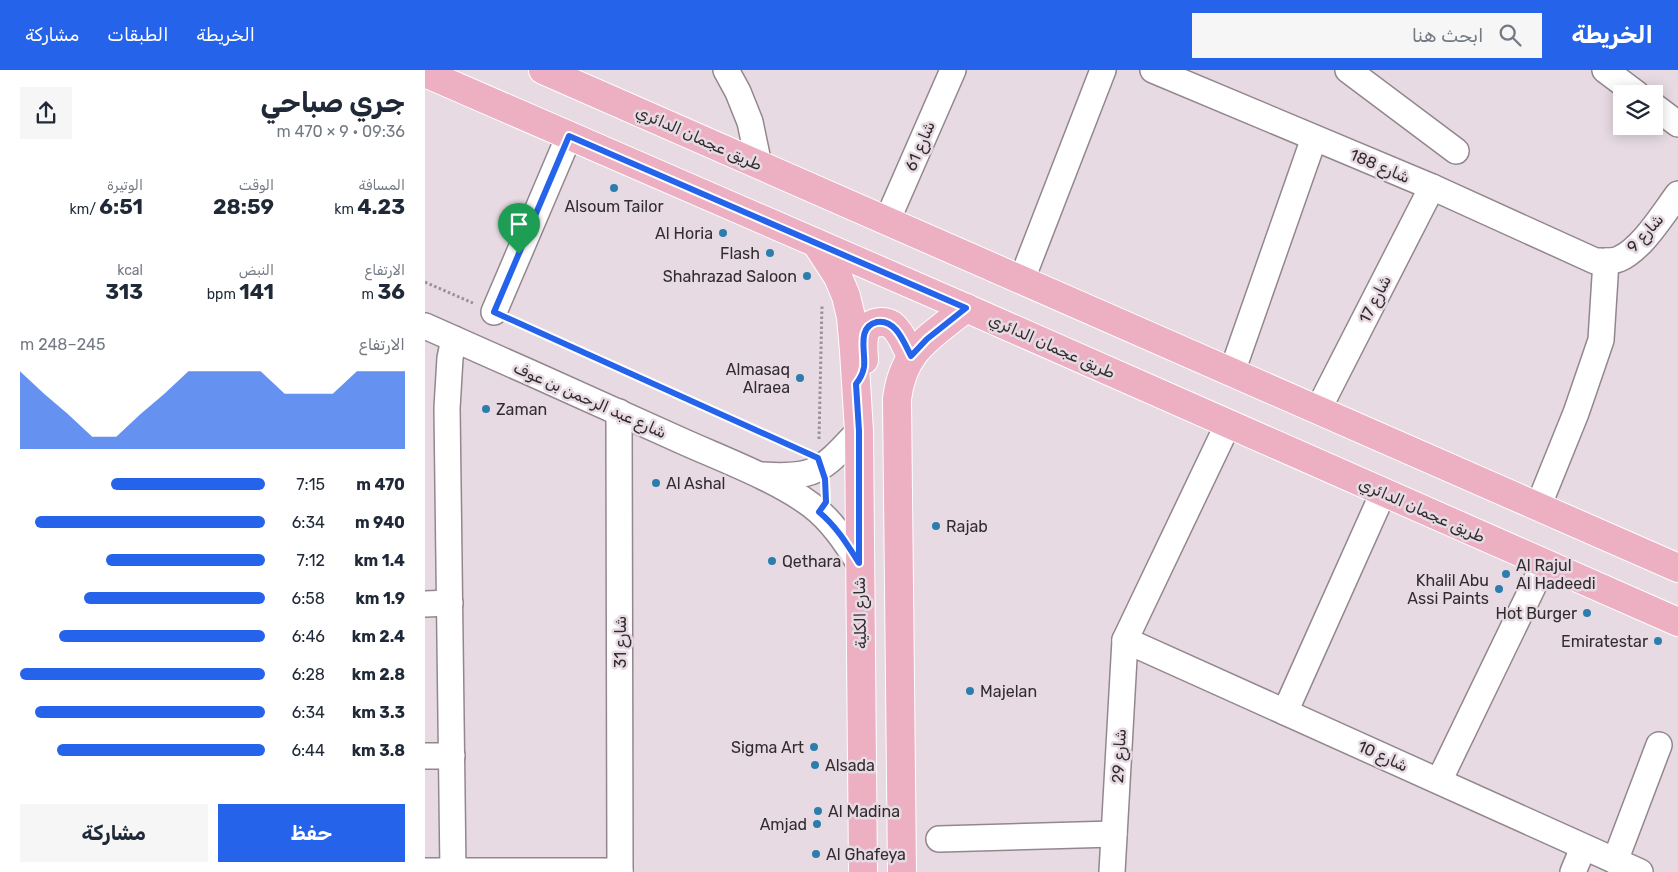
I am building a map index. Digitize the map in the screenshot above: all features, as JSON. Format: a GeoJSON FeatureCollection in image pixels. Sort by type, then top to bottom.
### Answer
{"type":"FeatureCollection","features":[{"type":"Feature","properties":{"kind":"main road","name":"طريق عجمان الدائري"},"geometry":{"type":"LineString","coordinates":[[543,70],[1678,568]]}},
{"type":"Feature","properties":{"kind":"main road","name":"طريق عجمان الدائري"},"geometry":{"type":"LineString","coordinates":[[425,72],[1678,622]]}},
{"type":"Feature","properties":{"kind":"main road","name":"شارع الكلية"},"geometry":{"type":"LineString","coordinates":[[816,243],[838,277],[846,296],[851,317],[859,431],[863,872]]}},
{"type":"Feature","properties":{"kind":"main road"},"geometry":{"type":"LineString","coordinates":[[902,872],[897,399],[899,382],[911,356],[927,339],[966,308]]}},
{"type":"Feature","properties":{"kind":"main road"},"geometry":{"type":"LineString","coordinates":[[856,384],[863,372],[863,340],[869,326],[877,322],[885,322],[892,325],[911,356]]}},
{"type":"Feature","properties":{"kind":"main road"},"geometry":{"type":"LineString","coordinates":[[1638,551],[1678,546]]}},
{"type":"Feature","properties":{"kind":"street"},"geometry":{"type":"LineString","coordinates":[[726,70],[738,92],[750,122],[759,165]]}},
{"type":"Feature","properties":{"kind":"street","name":"شارع 61"},"geometry":{"type":"LineString","coordinates":[[887,221],[953,70]]}},
{"type":"Feature","properties":{"kind":"street"},"geometry":{"type":"LineString","coordinates":[[1022,279],[1103,70]]}},
{"type":"Feature","properties":{"kind":"street","name":"شارع 188"},"geometry":{"type":"LineString","coordinates":[[1153,70],[1432,188],[1587,258],[1595,261],[1606,261]]}},
{"type":"Feature","properties":{"kind":"street"},"geometry":{"type":"LineString","coordinates":[[1348,70],[1456,151]]}},
{"type":"Feature","properties":{"kind":"street"},"geometry":{"type":"LineString","coordinates":[[1605,70],[1625,85]]}},
{"type":"Feature","properties":{"kind":"street"},"geometry":{"type":"LineString","coordinates":[[1663,113],[1678,124]]}},
{"type":"Feature","properties":{"kind":"street"},"geometry":{"type":"LineString","coordinates":[[494,312],[569,136]]}},
{"type":"Feature","properties":{"kind":"street"},"geometry":{"type":"LineString","coordinates":[[1232,372],[1314,138]]}},
{"type":"Feature","properties":{"kind":"street","name":"شارع 17"},"geometry":{"type":"LineString","coordinates":[[1319,410],[1432,188]]}},
{"type":"Feature","properties":{"kind":"street","name":"شارع 9"},"geometry":{"type":"LineString","coordinates":[[1606,261],[1618,259],[1628,254],[1638,245],[1678,194]]}},
{"type":"Feature","properties":{"kind":"street"},"geometry":{"type":"LineString","coordinates":[[1538,506],[1576,413],[1601,340],[1606,261]]}},
{"type":"Feature","properties":{"kind":"street","name":"شارع عبد الرحمن بن عوف"},"geometry":{"type":"LineString","coordinates":[[425,326],[619,412],[755,474],[792,493],[810,504],[828,519],[859,563]]}},
{"type":"Feature","properties":{"kind":"street"},"geometry":{"type":"LineString","coordinates":[[453,871],[448,400],[450,358],[454,339]]}},
{"type":"Feature","properties":{"kind":"street","name":"شارع 31"},"geometry":{"type":"LineString","coordinates":[[619,412],[620,871]]}},
{"type":"Feature","properties":{"kind":"street"},"geometry":{"type":"LineString","coordinates":[[1125,640],[1228,424]]}},
{"type":"Feature","properties":{"kind":"street","name":"شارع عبد الرحمن بن عوف"},"geometry":{"type":"LineString","coordinates":[[755,474],[789,477],[807,474],[819,463],[836,456],[859,431]]}},
{"type":"Feature","properties":{"kind":"street"},"geometry":{"type":"LineString","coordinates":[[1285,712],[1383,493]]}},
{"type":"Feature","properties":{"kind":"street"},"geometry":{"type":"LineString","coordinates":[[1439,781],[1544,564]]}},
{"type":"Feature","properties":{"kind":"street"},"geometry":{"type":"LineString","coordinates":[[425,604],[450,603]]}},
{"type":"Feature","properties":{"kind":"street","name":"شارع 10"},"geometry":{"type":"LineString","coordinates":[[1125,640],[1583,848],[1640,872]]}},
{"type":"Feature","properties":{"kind":"street","name":"شارع 29"},"geometry":{"type":"LineString","coordinates":[[1112,872],[1125,640]]}},
{"type":"Feature","properties":{"kind":"street"},"geometry":{"type":"LineString","coordinates":[[1615,861],[1659,745]]}},
{"type":"Feature","properties":{"kind":"street"},"geometry":{"type":"LineString","coordinates":[[425,756],[452,756]]}},
{"type":"Feature","properties":{"kind":"street"},"geometry":{"type":"LineString","coordinates":[[939,839],[1114,834]]}},
{"type":"Feature","properties":{"kind":"street"},"geometry":{"type":"LineString","coordinates":[[1573,872],[1583,848]]}},
{"type":"Feature","properties":{"kind":"street"},"geometry":{"type":"LineString","coordinates":[[425,871],[620,871]]}},
{"type":"Feature","properties":{"kind":"path"},"geometry":{"type":"LineString","coordinates":[[425,282],[494,312],[819,463],[822,302],[846,296]]}},
{"type":"Feature","properties":{"kind":"place","name":"Alsoum Tailor"},"geometry":{"type":"Point","coordinates":[614,188]}},
{"type":"Feature","properties":{"kind":"place","name":"Al Horia"},"geometry":{"type":"Point","coordinates":[723,233]}},
{"type":"Feature","properties":{"kind":"place","name":"Flash"},"geometry":{"type":"Point","coordinates":[770,253]}},
{"type":"Feature","properties":{"kind":"place","name":"Shahrazad Saloon"},"geometry":{"type":"Point","coordinates":[807,276]}},
{"type":"Feature","properties":{"kind":"place","name":"Almasaq Alraea"},"geometry":{"type":"Point","coordinates":[800,378]}},
{"type":"Feature","properties":{"kind":"place","name":"Zaman"},"geometry":{"type":"Point","coordinates":[486,409]}},
{"type":"Feature","properties":{"kind":"place","name":"Al Ashal"},"geometry":{"type":"Point","coordinates":[656,483]}},
{"type":"Feature","properties":{"kind":"place","name":"Rajab"},"geometry":{"type":"Point","coordinates":[936,526]}},
{"type":"Feature","properties":{"kind":"place","name":"Qethara"},"geometry":{"type":"Point","coordinates":[772,561]}},
{"type":"Feature","properties":{"kind":"place","name":"Al Rajul Al Hadeedi"},"geometry":{"type":"Point","coordinates":[1506,574]}},
{"type":"Feature","properties":{"kind":"place","name":"Khalil Abu Assi Paints"},"geometry":{"type":"Point","coordinates":[1499,589]}},
{"type":"Feature","properties":{"kind":"place","name":"Hot Burger"},"geometry":{"type":"Point","coordinates":[1587,613]}},
{"type":"Feature","properties":{"kind":"place","name":"Emiratestar"},"geometry":{"type":"Point","coordinates":[1658,641]}},
{"type":"Feature","properties":{"kind":"place","name":"Majelan"},"geometry":{"type":"Point","coordinates":[970,691]}},
{"type":"Feature","properties":{"kind":"place","name":"Sigma Art"},"geometry":{"type":"Point","coordinates":[814,747]}},
{"type":"Feature","properties":{"kind":"place","name":"Alsada"},"geometry":{"type":"Point","coordinates":[815,765]}},
{"type":"Feature","properties":{"kind":"place","name":"Al Madina"},"geometry":{"type":"Point","coordinates":[818,811]}},
{"type":"Feature","properties":{"kind":"place","name":"Amjad"},"geometry":{"type":"Point","coordinates":[817,824]}},
{"type":"Feature","properties":{"kind":"place","name":"Al Ghafeya"},"geometry":{"type":"Point","coordinates":[816,854]}},
{"type":"Feature","properties":{"kind":"route"},"geometry":{"type":"LineString","coordinates":[[569,136],[966,308],[927,339],[911,356],[892,325],[885,322],[877,322],[869,326],[865,332],[863,340],[863,372],[856,384],[859,431],[859,563],[828,519],[819,512],[826,502],[825,479],[818,458],[494,312],[519,254],[569,136]]}}]}
